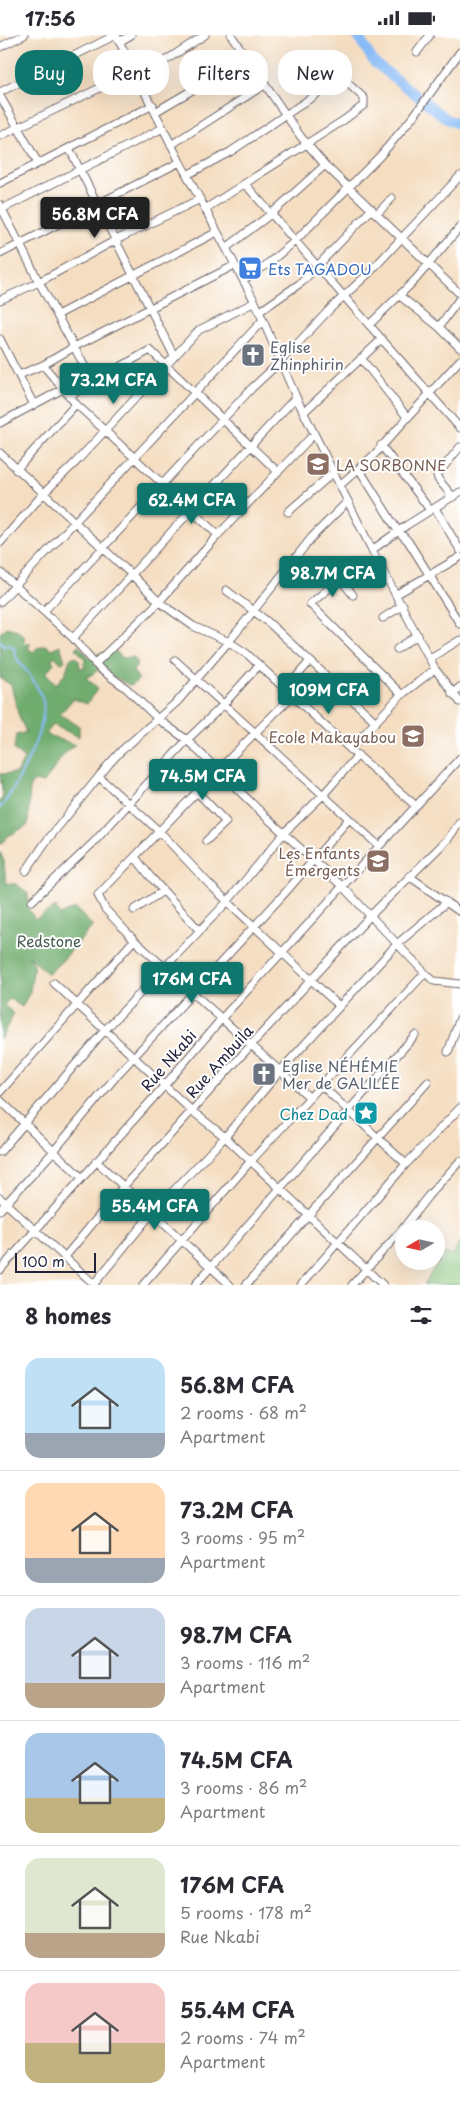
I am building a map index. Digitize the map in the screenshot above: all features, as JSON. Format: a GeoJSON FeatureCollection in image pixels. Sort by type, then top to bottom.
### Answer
{"type":"FeatureCollection","features":[{"type":"Feature","properties":{"kind":"street"},"geometry":{"type":"LineString","coordinates":[[0,47],[24,35]]}},
{"type":"Feature","properties":{"kind":"street"},"geometry":{"type":"LineString","coordinates":[[38,163],[0,94],[117,37],[131,35]]}},
{"type":"Feature","properties":{"kind":"street"},"geometry":{"type":"LineString","coordinates":[[169,56],[205,35]]}},
{"type":"Feature","properties":{"kind":"street"},"geometry":{"type":"LineString","coordinates":[[231,35],[241,50]]}},
{"type":"Feature","properties":{"kind":"street"},"geometry":{"type":"LineString","coordinates":[[417,52],[430,35]]}},
{"type":"Feature","properties":{"kind":"street"},"geometry":{"type":"LineString","coordinates":[[117,37],[124,50]]}},
{"type":"Feature","properties":{"kind":"street"},"geometry":{"type":"LineString","coordinates":[[243,280],[265,266],[295,241],[380,156],[413,117],[460,52]]}},
{"type":"Feature","properties":{"kind":"street"},"geometry":{"type":"LineString","coordinates":[[187,175],[230,151],[339,78],[342,78],[364,99],[364,105],[344,120],[205,209]]}},
{"type":"Feature","properties":{"kind":"street"},"geometry":{"type":"LineString","coordinates":[[268,91],[306,143],[325,165],[460,294]]}},
{"type":"Feature","properties":{"kind":"street"},"geometry":{"type":"LineString","coordinates":[[0,136],[93,94]]}},
{"type":"Feature","properties":{"kind":"street"},"geometry":{"type":"LineString","coordinates":[[147,95],[171,145],[255,302],[296,397],[372,550],[436,669],[460,702]]}},
{"type":"Feature","properties":{"kind":"street"},"geometry":{"type":"LineString","coordinates":[[0,183],[181,95]]}},
{"type":"Feature","properties":{"kind":"street"},"geometry":{"type":"LineString","coordinates":[[171,145],[248,95]]}},
{"type":"Feature","properties":{"kind":"street"},"geometry":{"type":"LineString","coordinates":[[93,382],[1,208],[163,129]]}},
{"type":"Feature","properties":{"kind":"street"},"geometry":{"type":"LineString","coordinates":[[69,148],[174,356]]}},
{"type":"Feature","properties":{"kind":"street"},"geometry":{"type":"LineString","coordinates":[[0,254],[180,162]]}},
{"type":"Feature","properties":{"kind":"street"},"geometry":{"type":"LineString","coordinates":[[226,248],[271,213],[325,165]]}},
{"type":"Feature","properties":{"kind":"street"},"geometry":{"type":"LineString","coordinates":[[44,611],[222,419],[343,296],[369,273],[460,176]]}},
{"type":"Feature","properties":{"kind":"street"},"geometry":{"type":"LineString","coordinates":[[245,184],[460,428]]}},
{"type":"Feature","properties":{"kind":"street"},"geometry":{"type":"LineString","coordinates":[[259,312],[289,293],[374,212],[392,198]]}},
{"type":"Feature","properties":{"kind":"street"},"geometry":{"type":"LineString","coordinates":[[0,300],[39,282],[116,240],[200,199]]}},
{"type":"Feature","properties":{"kind":"street"},"geometry":{"type":"LineString","coordinates":[[369,325],[400,296],[460,227]]}},
{"type":"Feature","properties":{"kind":"street"},"geometry":{"type":"LineString","coordinates":[[56,315],[217,232]]}},
{"type":"Feature","properties":{"kind":"street"},"geometry":{"type":"LineString","coordinates":[[19,375],[43,365],[74,347],[235,265]]}},
{"type":"Feature","properties":{"kind":"street"},"geometry":{"type":"LineString","coordinates":[[400,296],[439,327],[460,348]]}},
{"type":"Feature","properties":{"kind":"street"},"geometry":{"type":"LineString","coordinates":[[439,327],[460,298]]}},
{"type":"Feature","properties":{"kind":"street"},"geometry":{"type":"LineString","coordinates":[[0,543],[44,493],[75,463],[165,365],[203,327],[255,302]]}},
{"type":"Feature","properties":{"kind":"street"},"geometry":{"type":"LineString","coordinates":[[0,602],[263,320]]}},
{"type":"Feature","properties":{"kind":"street"},"geometry":{"type":"LineString","coordinates":[[0,339],[34,405]]}},
{"type":"Feature","properties":{"kind":"street"},"geometry":{"type":"LineString","coordinates":[[304,412],[382,339]]}},
{"type":"Feature","properties":{"kind":"street"},"geometry":{"type":"LineString","coordinates":[[69,396],[150,350],[278,472]]}},
{"type":"Feature","properties":{"kind":"street"},"geometry":{"type":"LineString","coordinates":[[361,358],[407,417]]}},
{"type":"Feature","properties":{"kind":"street"},"geometry":{"type":"LineString","coordinates":[[340,485],[359,469],[460,360]]}},
{"type":"Feature","properties":{"kind":"street"},"geometry":{"type":"LineString","coordinates":[[43,365],[76,404],[218,535]]}},
{"type":"Feature","properties":{"kind":"street"},"geometry":{"type":"LineString","coordinates":[[454,366],[460,372]]}},
{"type":"Feature","properties":{"kind":"street"},"geometry":{"type":"LineString","coordinates":[[0,423],[63,389]]}},
{"type":"Feature","properties":{"kind":"street"},"geometry":{"type":"LineString","coordinates":[[73,638],[296,397]]}},
{"type":"Feature","properties":{"kind":"street"},"geometry":{"type":"LineString","coordinates":[[16,469],[76,404]]}},
{"type":"Feature","properties":{"kind":"street"},"geometry":{"type":"LineString","coordinates":[[95,664],[159,602],[218,535],[314,434]]}},
{"type":"Feature","properties":{"kind":"street"},"geometry":{"type":"LineString","coordinates":[[381,445],[432,509],[460,550]]}},
{"type":"Feature","properties":{"kind":"street"},"geometry":{"type":"LineString","coordinates":[[453,497],[438,479],[437,475],[460,447]]}},
{"type":"Feature","properties":{"kind":"street"},"geometry":{"type":"LineString","coordinates":[[0,453],[75,521],[159,602],[193,626],[229,642],[246,653],[292,697],[416,806]]}},
{"type":"Feature","properties":{"kind":"street"},"geometry":{"type":"LineString","coordinates":[[359,469],[398,531],[408,541],[460,624]]}},
{"type":"Feature","properties":{"kind":"street"},"geometry":{"type":"LineString","coordinates":[[288,512],[334,471]]}},
{"type":"Feature","properties":{"kind":"street"},"geometry":{"type":"LineString","coordinates":[[372,550],[398,531],[460,492]]}},
{"type":"Feature","properties":{"kind":"street"},"geometry":{"type":"LineString","coordinates":[[26,871],[45,843],[98,777],[121,751],[158,719],[196,680],[229,642],[312,537],[348,501]]}},
{"type":"Feature","properties":{"kind":"street"},"geometry":{"type":"LineString","coordinates":[[397,594],[460,557]]}},
{"type":"Feature","properties":{"kind":"street"},"geometry":{"type":"LineString","coordinates":[[0,572],[73,638],[95,664],[134,695],[158,719],[187,740],[342,886],[425,973],[434,981],[460,984]]}},
{"type":"Feature","properties":{"kind":"street"},"geometry":{"type":"LineString","coordinates":[[353,595],[342,579],[310,603],[402,695]]}},
{"type":"Feature","properties":{"kind":"street"},"geometry":{"type":"LineString","coordinates":[[226,590],[268,622],[375,721]]}},
{"type":"Feature","properties":{"kind":"street"},"geometry":{"type":"LineString","coordinates":[[383,619],[403,605]]}},
{"type":"Feature","properties":{"kind":"street"},"geometry":{"type":"LineString","coordinates":[[397,649],[418,635]]}},
{"type":"Feature","properties":{"kind":"street"},"geometry":{"type":"LineString","coordinates":[[430,658],[460,640]]}},
{"type":"Feature","properties":{"kind":"street"},"geometry":{"type":"LineString","coordinates":[[175,659],[379,846]]}},
{"type":"Feature","properties":{"kind":"street"},"geometry":{"type":"LineString","coordinates":[[285,690],[310,661]]}},
{"type":"Feature","properties":{"kind":"street"},"geometry":{"type":"LineString","coordinates":[[32,901],[66,870],[260,665]]}},
{"type":"Feature","properties":{"kind":"street"},"geometry":{"type":"LineString","coordinates":[[350,749],[402,695],[436,669]]}},
{"type":"Feature","properties":{"kind":"street"},"geometry":{"type":"LineString","coordinates":[[452,693],[460,687]]}},
{"type":"Feature","properties":{"kind":"street"},"geometry":{"type":"LineString","coordinates":[[292,697],[218,770],[98,895],[105,909],[134,940],[223,1017],[309,1097]]}},
{"type":"Feature","properties":{"kind":"street"},"geometry":{"type":"LineString","coordinates":[[0,1152],[105,1031],[165,965],[228,901],[284,833],[323,795],[358,755]]}},
{"type":"Feature","properties":{"kind":"street","name":"Rue Nkabi"},"geometry":{"type":"LineString","coordinates":[[0,1271],[223,1017],[460,758]]}},
{"type":"Feature","properties":{"kind":"street"},"geometry":{"type":"LineString","coordinates":[[98,777],[160,832],[228,901],[339,1006]]}},
{"type":"Feature","properties":{"kind":"street"},"geometry":{"type":"LineString","coordinates":[[197,792],[226,822],[206,841]]}},
{"type":"Feature","properties":{"kind":"street"},"geometry":{"type":"LineString","coordinates":[[0,1210],[3,1201],[54,1152],[134,1057],[314,860],[349,819]]}},
{"type":"Feature","properties":{"kind":"street","name":"Rue Ambuila"},"geometry":{"type":"LineString","coordinates":[[64,1258],[123,1187],[252,1044],[409,875],[448,839],[460,822]]}},
{"type":"Feature","properties":{"kind":"street"},"geometry":{"type":"LineString","coordinates":[[135,857],[199,930]]}},
{"type":"Feature","properties":{"kind":"street"},"geometry":{"type":"LineString","coordinates":[[409,875],[460,912]]}},
{"type":"Feature","properties":{"kind":"street"},"geometry":{"type":"LineString","coordinates":[[134,910],[163,891]]}},
{"type":"Feature","properties":{"kind":"street"},"geometry":{"type":"LineString","coordinates":[[3,1201],[94,1284],[152,1213],[224,1137],[339,1006],[397,944],[447,902]]}},
{"type":"Feature","properties":{"kind":"street"},"geometry":{"type":"LineString","coordinates":[[0,1092],[134,940]]}},
{"type":"Feature","properties":{"kind":"street"},"geometry":{"type":"LineString","coordinates":[[143,1285],[250,1162],[425,973]]}},
{"type":"Feature","properties":{"kind":"street"},"geometry":{"type":"LineString","coordinates":[[54,983],[192,1111],[224,1137],[383,1285]]}},
{"type":"Feature","properties":{"kind":"street"},"geometry":{"type":"LineString","coordinates":[[448,1052],[460,1018]]}},
{"type":"Feature","properties":{"kind":"street"},"geometry":{"type":"LineString","coordinates":[[195,1285],[349,1112],[414,1035]]}},
{"type":"Feature","properties":{"kind":"street"},"geometry":{"type":"LineString","coordinates":[[246,1285],[428,1082]]}},
{"type":"Feature","properties":{"kind":"street"},"geometry":{"type":"LineString","coordinates":[[320,1085],[406,1164]]}},
{"type":"Feature","properties":{"kind":"street"},"geometry":{"type":"LineString","coordinates":[[0,1100],[82,1178]]}},
{"type":"Feature","properties":{"kind":"street"},"geometry":{"type":"LineString","coordinates":[[301,1285],[406,1164],[460,1109]]}},
{"type":"Feature","properties":{"kind":"street"},"geometry":{"type":"LineString","coordinates":[[96,1161],[230,1285]]}},
{"type":"Feature","properties":{"kind":"street"},"geometry":{"type":"LineString","coordinates":[[410,1220],[428,1195],[460,1161]]}},
{"type":"Feature","properties":{"kind":"street"},"geometry":{"type":"LineString","coordinates":[[352,1285],[395,1239]]}},
{"type":"Feature","properties":{"kind":"green space"},"geometry":{"type":"Polygon","coordinates":[[[6,627],[18,630],[25,638],[23,641],[25,643],[31,643],[28,648],[33,652],[38,647],[45,645],[51,649],[60,645],[65,661],[61,663],[54,656],[52,660],[54,663],[46,673],[56,684],[65,674],[70,659],[75,656],[79,660],[80,668],[86,667],[83,664],[86,660],[76,649],[78,645],[90,658],[100,653],[103,655],[113,649],[123,658],[133,657],[138,663],[133,671],[139,679],[131,686],[100,669],[86,678],[98,688],[87,704],[73,699],[60,714],[79,726],[79,737],[53,725],[46,734],[75,745],[64,754],[44,783],[35,781],[30,786],[28,825],[7,837],[0,845],[0,800],[3,798],[0,774],[16,773],[24,759],[14,750],[16,735],[26,732],[19,717],[11,685],[0,678],[0,633],[6,627]]]}},
{"type":"Feature","properties":{"kind":"green space","name":"Redstone"},"geometry":{"type":"Polygon","coordinates":[[[0,852],[4,861],[6,883],[16,884],[28,893],[28,909],[35,919],[56,907],[59,915],[75,908],[93,926],[48,974],[28,955],[34,964],[30,992],[22,1007],[10,999],[4,1005],[14,1014],[0,1039],[0,852]]]}},
{"type":"Feature","properties":{"kind":"green space"},"geometry":{"type":"Polygon","coordinates":[[[460,1241],[460,1285],[424,1285],[433,1270],[445,1270],[445,1253],[453,1255],[460,1241]]]}},
{"type":"Feature","properties":{"kind":"waterway"},"geometry":{"type":"LineString","coordinates":[[357,35],[374,62],[447,119],[460,125]]}},
{"type":"Feature","properties":{"kind":"waterway"},"geometry":{"type":"LineString","coordinates":[[0,641],[5,646],[10,645],[14,648],[17,659],[38,689],[42,698],[43,708],[37,738],[30,755],[15,786],[0,808]]}},
{"type":"Feature","properties":{"kind":"place","name":"Ets TAGADOU"},"geometry":{"type":"Point","coordinates":[250,268]}},
{"type":"Feature","properties":{"kind":"place","name":"Eglise Zhinphirin"},"geometry":{"type":"Point","coordinates":[253,355]}},
{"type":"Feature","properties":{"kind":"place","name":"LA SORBONNE"},"geometry":{"type":"Point","coordinates":[318,464]}},
{"type":"Feature","properties":{"kind":"place","name":"Ecole Makayabou"},"geometry":{"type":"Point","coordinates":[413,736]}},
{"type":"Feature","properties":{"kind":"place","name":"Les Enfants Émergents"},"geometry":{"type":"Point","coordinates":[378,861]}},
{"type":"Feature","properties":{"kind":"place","name":"Eglise NÉHÉMIE Mer de GALILÉE"},"geometry":{"type":"Point","coordinates":[264,1074]}},
{"type":"Feature","properties":{"kind":"place","name":"Chez Dad"},"geometry":{"type":"Point","coordinates":[366,1113]}}]}
